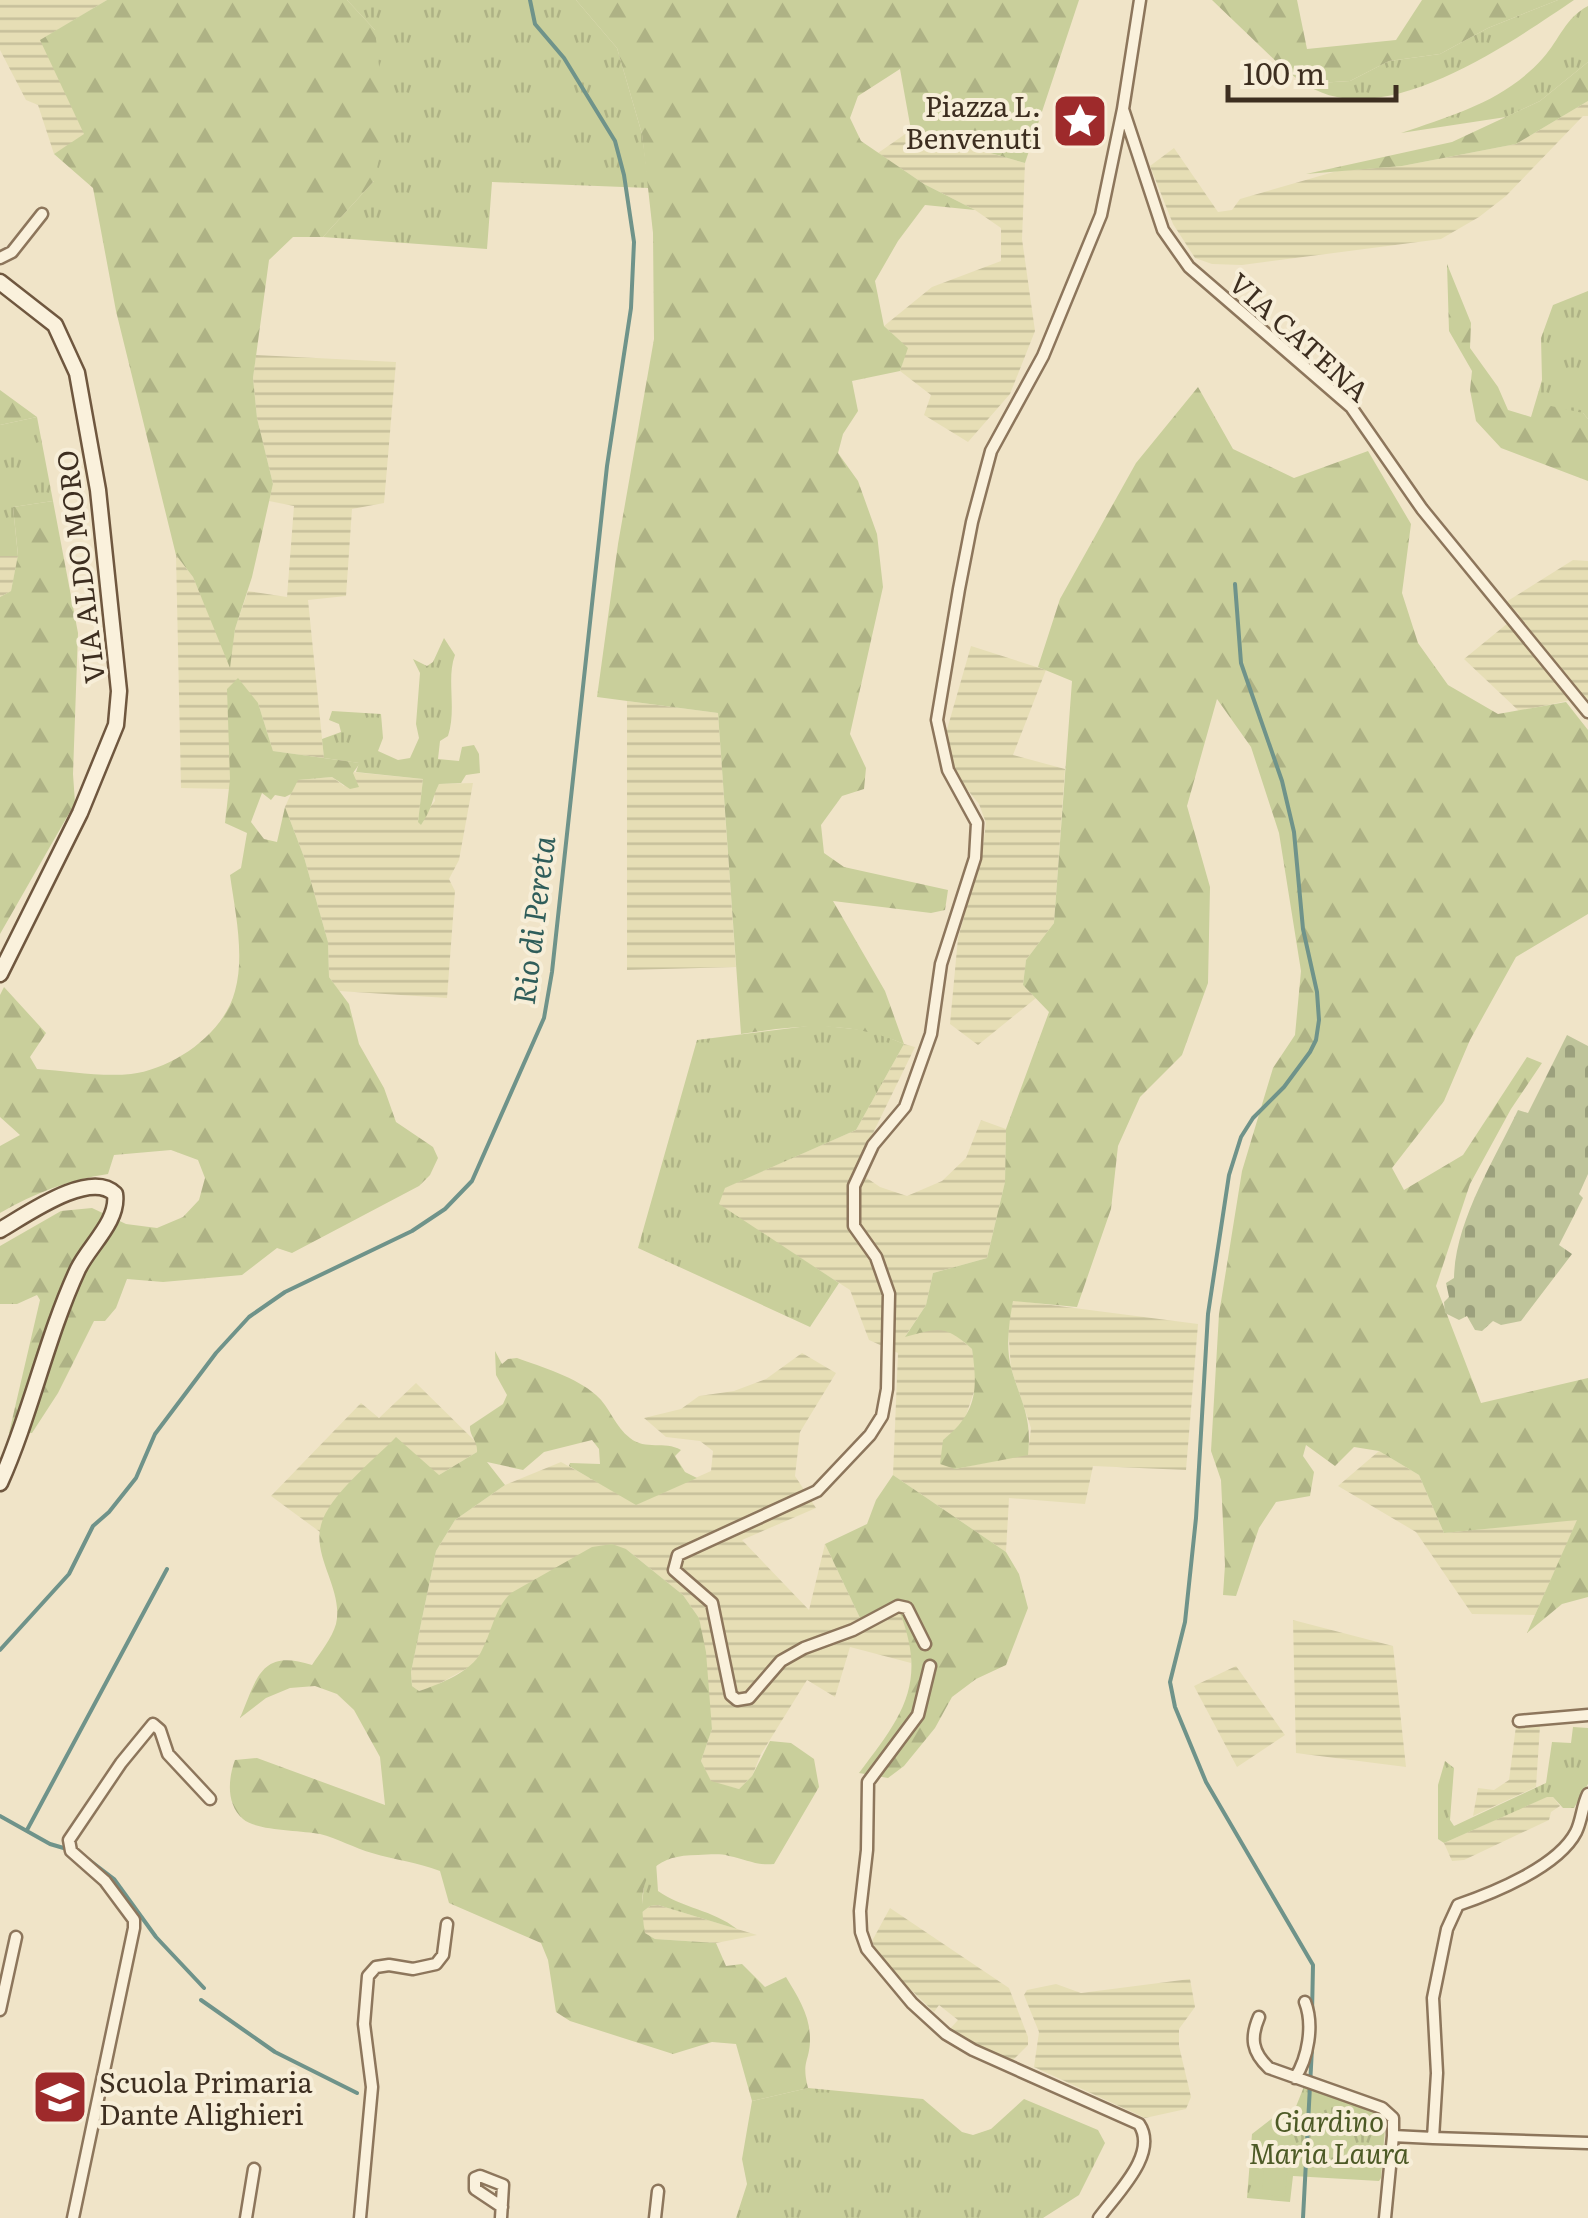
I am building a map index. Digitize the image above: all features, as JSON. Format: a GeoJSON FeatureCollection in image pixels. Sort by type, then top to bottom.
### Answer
{"type":"FeatureCollection","features":[{"type":"Feature","properties":{"kind":"main road","name":"VIA ALDO MORO"},"geometry":{"type":"LineString","coordinates":[[0,282],[55,325],[77,373],[98,490],[119,690],[116,724],[80,813],[0,974]]}},
{"type":"Feature","properties":{"kind":"main road"},"geometry":{"type":"LineString","coordinates":[[0,1230],[63,1195],[90,1186],[105,1186],[116,1194],[114,1211],[78,1268],[64,1302],[0,1483]]}},
{"type":"Feature","properties":{"kind":"street","name":"VIA CATENA"},"geometry":{"type":"LineString","coordinates":[[1140,0],[1124,109],[1164,230],[1189,267],[1351,407],[1422,508],[1588,712]]}},
{"type":"Feature","properties":{"kind":"street"},"geometry":{"type":"LineString","coordinates":[[924,1644],[908,1608],[898,1606],[781,1660],[749,1698],[738,1700],[732,1695],[712,1603],[674,1570],[674,1561],[678,1555],[817,1490],[870,1435],[882,1416],[887,1388],[889,1294],[876,1257],[854,1226],[854,1186],[872,1145],[904,1107],[931,1034],[942,964],[976,858],[977,823],[948,770],[937,720],[959,590],[991,451],[1043,356],[1101,215],[1124,109]]}},
{"type":"Feature","properties":{"kind":"street"},"geometry":{"type":"LineString","coordinates":[[0,258],[12,252],[42,214]]}},
{"type":"Feature","properties":{"kind":"street"},"geometry":{"type":"LineString","coordinates":[[930,1666],[918,1715],[868,1782],[861,1932],[879,1966],[946,2034],[973,2050],[1139,2124],[1146,2144],[1138,2164],[1098,2218]]}},
{"type":"Feature","properties":{"kind":"street"},"geometry":{"type":"LineString","coordinates":[[1519,1720],[1588,1714]]}},
{"type":"Feature","properties":{"kind":"street"},"geometry":{"type":"LineString","coordinates":[[73,2218],[134,1920],[105,1882],[70,1852],[69,1840],[121,1762],[153,1724],[160,1730],[168,1754],[210,1799]]}},
{"type":"Feature","properties":{"kind":"street"},"geometry":{"type":"LineString","coordinates":[[1433,2138],[1437,2073],[1433,1998],[1447,1929],[1458,1906],[1512,1884],[1542,1866],[1576,1834],[1588,1794]]}},
{"type":"Feature","properties":{"kind":"street"},"geometry":{"type":"LineString","coordinates":[[360,2218],[372,2087],[364,2024],[368,1976],[376,1967],[413,1970],[436,1964],[443,1955],[446,1924]]}},
{"type":"Feature","properties":{"kind":"street"},"geometry":{"type":"LineString","coordinates":[[0,2010],[16,1937]]}},
{"type":"Feature","properties":{"kind":"street"},"geometry":{"type":"LineString","coordinates":[[1304,2002],[1308,2010],[1306,2081]]}},
{"type":"Feature","properties":{"kind":"street"},"geometry":{"type":"LineString","coordinates":[[1259,2017],[1252,2032],[1258,2058],[1269,2068],[1382,2108],[1393,2118],[1384,2218]]}},
{"type":"Feature","properties":{"kind":"street"},"geometry":{"type":"LineString","coordinates":[[1392,2136],[1588,2143]]}},
{"type":"Feature","properties":{"kind":"street"},"geometry":{"type":"LineString","coordinates":[[246,2218],[254,2169]]}},
{"type":"Feature","properties":{"kind":"street"},"geometry":{"type":"LineString","coordinates":[[656,2218],[658,2192]]}},
{"type":"Feature","properties":{"kind":"shaded area"},"geometry":{"type":"Polygon","coordinates":[[[0,0],[107,0],[41,40],[85,135],[54,154],[38,105],[26,100],[0,50],[0,0]]]}},
{"type":"Feature","properties":{"kind":"shaded area"},"geometry":{"type":"Polygon","coordinates":[[[1588,101],[1588,116],[1583,116],[1506,196],[1441,239],[1242,265],[1212,264],[1195,258],[1173,224],[1150,166],[1174,148],[1218,212],[1232,210],[1240,199],[1337,171],[1402,166],[1516,144],[1588,101]]]}},
{"type":"Feature","properties":{"kind":"shaded area"},"geometry":{"type":"Polygon","coordinates":[[[911,130],[1025,163],[1022,239],[1035,331],[1010,394],[968,442],[924,415],[931,395],[900,371],[907,348],[884,326],[932,287],[1001,261],[1001,228],[878,153],[911,130]]]}},
{"type":"Feature","properties":{"kind":"shaded area"},"geometry":{"type":"Polygon","coordinates":[[[256,355],[396,362],[384,503],[352,509],[346,596],[308,600],[324,758],[273,751],[258,703],[229,789],[181,788],[176,555],[193,577],[230,665],[235,629],[248,591],[287,597],[294,506],[269,501],[273,484],[257,418],[253,378],[256,355]]]}},
{"type":"Feature","properties":{"kind":"shaded area"},"geometry":{"type":"Polygon","coordinates":[[[0,556],[18,556],[11,591],[0,597],[0,556]]]}},
{"type":"Feature","properties":{"kind":"shaded area"},"geometry":{"type":"Polygon","coordinates":[[[1573,560],[1588,561],[1588,700],[1585,697],[1519,711],[1464,659],[1519,614],[1506,602],[1573,560]]]}},
{"type":"Feature","properties":{"kind":"shaded area"},"geometry":{"type":"Polygon","coordinates":[[[971,646],[1046,670],[1013,755],[1065,769],[1054,923],[1026,960],[1023,985],[1036,998],[978,1045],[950,1024],[958,938],[982,854],[986,823],[952,761],[946,733],[971,646]]]}},
{"type":"Feature","properties":{"kind":"shaded area"},"geometry":{"type":"Polygon","coordinates":[[[627,701],[718,713],[736,967],[627,970],[627,701]]]}},
{"type":"Feature","properties":{"kind":"shaded area"},"geometry":{"type":"Polygon","coordinates":[[[352,772],[423,779],[418,822],[435,801],[439,784],[473,783],[459,860],[449,879],[455,891],[447,998],[339,991],[329,977],[328,942],[285,807],[297,780],[332,777],[344,786],[352,772]]]}},
{"type":"Feature","properties":{"kind":"shaded area"},"geometry":{"type":"Polygon","coordinates":[[[904,1044],[915,1047],[855,1170],[880,1187],[907,1196],[942,1181],[966,1158],[981,1120],[1006,1129],[1005,1182],[987,1258],[933,1273],[926,1305],[906,1335],[940,1328],[951,1331],[972,1349],[977,1383],[963,1424],[943,1440],[955,1469],[1028,1454],[1031,1428],[1011,1368],[1008,1328],[1013,1300],[1198,1324],[1186,1470],[1093,1466],[1085,1504],[1009,1498],[1006,1552],[893,1475],[898,1353],[869,1340],[850,1290],[718,1205],[724,1188],[856,1130],[904,1044]]]}},
{"type":"Feature","properties":{"kind":"shaded area"},"geometry":{"type":"Polygon","coordinates":[[[802,1353],[836,1373],[800,1432],[795,1476],[816,1508],[742,1540],[809,1610],[825,1544],[860,1618],[900,1613],[911,1641],[911,1663],[850,1647],[835,1697],[807,1680],[761,1754],[752,1776],[739,1789],[711,1782],[701,1761],[712,1729],[699,1618],[683,1595],[626,1549],[481,1653],[473,1665],[433,1687],[419,1691],[412,1686],[411,1672],[436,1551],[455,1520],[505,1485],[561,1462],[637,1504],[711,1471],[713,1451],[700,1441],[666,1437],[644,1418],[681,1409],[699,1396],[734,1391],[766,1379],[802,1353]]]}},
{"type":"Feature","properties":{"kind":"shaded area"},"geometry":{"type":"Polygon","coordinates":[[[416,1383],[477,1443],[477,1452],[439,1475],[321,1525],[320,1532],[271,1496],[361,1403],[379,1418],[416,1383]]]}},
{"type":"Feature","properties":{"kind":"shaded area"},"geometry":{"type":"Polygon","coordinates":[[[1379,1451],[1419,1475],[1444,1533],[1578,1519],[1535,1615],[1472,1614],[1416,1532],[1338,1486],[1379,1451]]]}},
{"type":"Feature","properties":{"kind":"shaded area"},"geometry":{"type":"Polygon","coordinates":[[[1293,1620],[1393,1646],[1406,1767],[1296,1753],[1293,1620]]]}},
{"type":"Feature","properties":{"kind":"shaded area"},"geometry":{"type":"Polygon","coordinates":[[[1236,1666],[1285,1735],[1237,1767],[1194,1686],[1236,1666]]]}},
{"type":"Feature","properties":{"kind":"shaded area"},"geometry":{"type":"Polygon","coordinates":[[[1516,1726],[1540,1726],[1536,1787],[1473,1816],[1478,1788],[1494,1790],[1509,1780],[1516,1726]]]}},
{"type":"Feature","properties":{"kind":"shaded area"},"geometry":{"type":"Polygon","coordinates":[[[1553,1797],[1560,1806],[1551,1812],[1549,1820],[1464,1860],[1452,1861],[1444,1843],[1553,1797]]]}},
{"type":"Feature","properties":{"kind":"shaded area"},"geometry":{"type":"Polygon","coordinates":[[[658,1905],[757,1935],[716,1943],[655,1939],[645,1933],[641,1913],[658,1905]]]}},
{"type":"Feature","properties":{"kind":"shaded area"},"geometry":{"type":"Polygon","coordinates":[[[890,1908],[1009,1988],[1028,2037],[1028,2045],[1013,2060],[967,2041],[950,2029],[958,2020],[939,2005],[934,2012],[880,1960],[872,1941],[890,1908]]]}},
{"type":"Feature","properties":{"kind":"shaded area"},"geometry":{"type":"Polygon","coordinates":[[[1190,1979],[1195,2007],[1179,2029],[1191,2097],[1186,2109],[1145,2118],[1034,2067],[1039,2032],[1024,1995],[1027,1990],[1056,1984],[1081,1993],[1190,1979]]]}},
{"type":"Feature","properties":{"kind":"green space"},"geometry":{"type":"Polygon","coordinates":[[[107,0],[347,0],[375,30],[386,129],[374,181],[323,237],[293,237],[269,260],[253,378],[257,418],[273,484],[252,577],[235,629],[230,668],[193,577],[176,555],[116,311],[93,188],[54,154],[84,134],[40,40],[107,0]]]}},
{"type":"Feature","properties":{"kind":"green space"},"geometry":{"type":"Polygon","coordinates":[[[347,0],[576,0],[617,48],[642,134],[649,188],[492,182],[487,249],[323,237],[374,181],[375,30],[347,0]]]}},
{"type":"Feature","properties":{"kind":"green space"},"geometry":{"type":"Polygon","coordinates":[[[576,0],[1079,0],[1025,163],[911,130],[900,69],[858,96],[850,118],[861,141],[924,184],[975,210],[925,205],[875,281],[884,326],[908,348],[900,371],[852,381],[858,411],[843,434],[838,453],[858,481],[877,534],[883,587],[850,734],[866,768],[864,789],[842,796],[821,825],[824,853],[844,867],[948,890],[945,910],[931,913],[833,901],[885,991],[904,1044],[843,1028],[783,1028],[741,1034],[718,713],[597,697],[618,544],[654,339],[653,233],[642,134],[617,48],[576,0]]]}},
{"type":"Feature","properties":{"kind":"green space"},"geometry":{"type":"Polygon","coordinates":[[[1212,0],[1297,0],[1307,49],[1396,40],[1422,0],[1558,0],[1488,28],[1440,54],[1389,61],[1350,81],[1318,83],[1283,68],[1212,0]]]}},
{"type":"Feature","properties":{"kind":"green space"},"geometry":{"type":"Polygon","coordinates":[[[1558,0],[1574,0],[1462,69],[1397,94],[1366,99],[1337,97],[1315,89],[1283,68],[1318,83],[1350,81],[1389,61],[1440,54],[1488,28],[1558,0]]]}},
{"type":"Feature","properties":{"kind":"green space"},"geometry":{"type":"Polygon","coordinates":[[[1588,6],[1588,62],[1540,101],[1506,117],[1401,133],[1477,105],[1512,85],[1543,58],[1568,23],[1588,6]]]}},
{"type":"Feature","properties":{"kind":"green space"},"geometry":{"type":"Polygon","coordinates":[[[1588,62],[1588,101],[1516,144],[1402,166],[1306,174],[1452,142],[1540,101],[1588,62]]]}},
{"type":"Feature","properties":{"kind":"green space"},"geometry":{"type":"Polygon","coordinates":[[[1447,264],[1471,323],[1470,348],[1498,387],[1508,410],[1531,417],[1551,406],[1583,413],[1588,419],[1588,481],[1501,448],[1476,421],[1470,390],[1472,371],[1449,331],[1447,264]]]}},
{"type":"Feature","properties":{"kind":"green space"},"geometry":{"type":"Polygon","coordinates":[[[1588,291],[1588,419],[1583,413],[1531,417],[1542,380],[1541,338],[1553,305],[1588,291]]]}},
{"type":"Feature","properties":{"kind":"green space"},"geometry":{"type":"Polygon","coordinates":[[[1198,387],[1233,449],[1294,478],[1368,451],[1411,524],[1402,593],[1418,643],[1448,685],[1498,714],[1566,702],[1588,730],[1588,914],[1516,957],[1470,1040],[1444,1101],[1392,1168],[1404,1190],[1463,1155],[1527,1057],[1542,1063],[1511,1109],[1470,1184],[1436,1286],[1481,1403],[1588,1378],[1588,1597],[1562,1604],[1527,1633],[1577,1520],[1444,1533],[1419,1475],[1379,1451],[1354,1447],[1335,1466],[1306,1445],[1303,1456],[1314,1472],[1310,1496],[1276,1502],[1259,1528],[1236,1596],[1223,1595],[1221,1480],[1211,1451],[1219,1314],[1242,1171],[1273,1068],[1295,1035],[1301,971],[1279,833],[1251,747],[1217,699],[1187,806],[1210,887],[1208,983],[1182,1055],[1140,1097],[1118,1146],[1111,1209],[1077,1307],[1013,1301],[1009,1353],[1027,1421],[1028,1455],[955,1469],[940,1464],[943,1440],[963,1420],[972,1400],[972,1349],[955,1335],[941,1330],[905,1337],[926,1305],[933,1273],[987,1258],[1005,1182],[1006,1129],[1049,1012],[1023,985],[1026,960],[1054,923],[1072,681],[1038,667],[1060,599],[1136,463],[1198,387]]]}},
{"type":"Feature","properties":{"kind":"green space"},"geometry":{"type":"Polygon","coordinates":[[[0,390],[37,417],[0,425],[0,390]]]}},
{"type":"Feature","properties":{"kind":"green space"},"geometry":{"type":"Polygon","coordinates":[[[37,417],[53,501],[13,507],[18,556],[0,556],[0,425],[37,417]]]}},
{"type":"Feature","properties":{"kind":"green space"},"geometry":{"type":"Polygon","coordinates":[[[53,501],[78,633],[75,803],[0,934],[0,597],[11,591],[18,555],[13,507],[53,501]]]}},
{"type":"Feature","properties":{"kind":"green space"},"geometry":{"type":"Polygon","coordinates":[[[444,638],[455,655],[451,725],[448,736],[440,741],[438,759],[459,761],[462,747],[474,745],[479,754],[480,773],[466,775],[461,783],[439,784],[421,825],[418,822],[423,779],[356,772],[359,763],[324,758],[322,739],[341,732],[339,724],[329,720],[332,711],[381,714],[383,738],[378,751],[398,760],[410,758],[419,738],[416,724],[420,673],[413,659],[427,666],[433,662],[444,638]]]}},
{"type":"Feature","properties":{"kind":"green space"},"geometry":{"type":"Polygon","coordinates":[[[238,678],[258,703],[273,751],[360,763],[353,773],[359,787],[350,789],[332,777],[298,780],[285,797],[275,795],[271,800],[262,793],[251,822],[264,839],[277,842],[285,807],[328,942],[329,977],[349,1004],[359,1044],[384,1088],[396,1122],[433,1147],[438,1158],[419,1186],[292,1253],[277,1248],[242,1275],[163,1282],[127,1279],[116,1308],[105,1321],[94,1321],[58,1393],[32,1433],[9,1433],[40,1300],[37,1295],[17,1304],[0,1304],[0,1246],[61,1211],[92,1208],[126,1224],[157,1228],[183,1217],[199,1200],[205,1178],[198,1160],[171,1150],[114,1155],[108,1174],[52,1188],[0,1213],[0,1146],[20,1135],[0,1117],[0,995],[4,987],[46,1033],[30,1057],[37,1069],[108,1075],[147,1071],[195,1047],[220,1021],[229,1007],[238,977],[238,933],[230,875],[241,868],[247,833],[225,823],[230,779],[227,689],[238,678]]]}},
{"type":"Feature","properties":{"kind":"green space"},"geometry":{"type":"Polygon","coordinates":[[[816,1025],[873,1031],[904,1044],[856,1130],[725,1188],[719,1204],[839,1283],[810,1327],[638,1248],[697,1040],[816,1025]]]}},
{"type":"Feature","properties":{"kind":"green space"},"geometry":{"type":"Polygon","coordinates":[[[1567,1035],[1588,1046],[1588,1174],[1579,1194],[1583,1198],[1559,1245],[1572,1254],[1521,1321],[1501,1325],[1493,1321],[1482,1331],[1475,1330],[1467,1316],[1459,1320],[1445,1313],[1444,1302],[1449,1297],[1446,1283],[1454,1278],[1461,1235],[1487,1171],[1518,1110],[1528,1113],[1567,1035]]]}},
{"type":"Feature","properties":{"kind":"green space"},"geometry":{"type":"Polygon","coordinates":[[[495,1351],[502,1364],[517,1358],[579,1383],[601,1400],[620,1428],[636,1442],[681,1450],[675,1456],[685,1472],[697,1478],[636,1505],[569,1466],[600,1464],[599,1449],[592,1440],[544,1452],[523,1470],[487,1462],[505,1485],[455,1520],[436,1551],[411,1672],[412,1686],[419,1691],[470,1666],[511,1593],[592,1547],[612,1544],[626,1549],[683,1595],[699,1618],[706,1652],[712,1729],[701,1761],[711,1781],[739,1789],[752,1776],[770,1741],[791,1743],[814,1759],[819,1787],[774,1864],[714,1854],[680,1856],[655,1867],[644,1887],[645,1933],[655,1939],[716,1943],[726,1966],[742,1964],[765,1987],[786,1977],[808,2022],[808,2088],[752,2101],[736,2044],[712,2042],[673,2054],[570,2021],[556,2012],[548,1960],[541,1943],[449,1903],[440,1871],[320,1834],[258,1826],[237,1813],[231,1799],[235,1760],[257,1758],[385,1805],[380,1757],[354,1710],[337,1694],[315,1686],[290,1688],[266,1698],[240,1718],[263,1670],[281,1661],[312,1665],[334,1629],[336,1599],[319,1537],[333,1502],[396,1437],[439,1475],[477,1452],[470,1426],[503,1404],[507,1395],[496,1375],[495,1351]]]}},
{"type":"Feature","properties":{"kind":"green space"},"geometry":{"type":"Polygon","coordinates":[[[893,1475],[1006,1552],[1019,1574],[1028,1608],[1006,1665],[976,1679],[952,1697],[935,1728],[904,1766],[888,1778],[859,1773],[887,1735],[906,1699],[911,1660],[908,1638],[900,1613],[860,1618],[825,1544],[867,1524],[876,1500],[893,1475]]]}},
{"type":"Feature","properties":{"kind":"green space"},"geometry":{"type":"Polygon","coordinates":[[[1573,1727],[1588,1728],[1588,1784],[1574,1808],[1563,1808],[1553,1797],[1547,1797],[1444,1843],[1438,1839],[1438,1785],[1445,1761],[1454,1768],[1450,1820],[1454,1826],[1546,1783],[1552,1742],[1571,1743],[1573,1727]]]}},
{"type":"Feature","properties":{"kind":"green space"},"geometry":{"type":"Polygon","coordinates":[[[656,1862],[658,1891],[737,1929],[658,1905],[641,1913],[645,1878],[656,1862]]]}},
{"type":"Feature","properties":{"kind":"green space","name":"Giardino Maria Laura"},"geometry":{"type":"Polygon","coordinates":[[[1305,2084],[1377,2109],[1386,2116],[1381,2178],[1379,2181],[1293,2176],[1290,2202],[1247,2198],[1252,2134],[1283,2110],[1295,2109],[1305,2084]]]}},
{"type":"Feature","properties":{"kind":"green space"},"geometry":{"type":"Polygon","coordinates":[[[808,2088],[923,2099],[962,2132],[973,2135],[991,2129],[1024,2099],[1098,2130],[1105,2143],[1079,2195],[1043,2218],[736,2218],[747,2184],[742,2159],[752,2101],[808,2088]]]}},
{"type":"Feature","properties":{"kind":"green space"},"geometry":{"type":"Polygon","coordinates":[[[1265,2153],[1289,2155],[1285,2197],[1262,2195],[1265,2153]]]}},
{"type":"Feature","properties":{"kind":"waterway","name":"Rio di Pereta"},"geometry":{"type":"LineString","coordinates":[[0,1650],[69,1574],[93,1526],[136,1478],[155,1434],[216,1353],[249,1317],[285,1292],[412,1231],[445,1209],[472,1181],[544,1018],[607,466],[631,308],[634,242],[615,141],[564,58],[535,24],[530,0]]}},
{"type":"Feature","properties":{"kind":"waterway"},"geometry":{"type":"LineString","coordinates":[[1235,584],[1241,663],[1282,781],[1294,832],[1303,929],[1319,1020],[1310,1052],[1241,1137],[1229,1175],[1208,1314],[1196,1518],[1185,1622],[1170,1682],[1175,1707],[1206,1782],[1313,1965],[1312,2014]]}},
{"type":"Feature","properties":{"kind":"waterway"},"geometry":{"type":"LineString","coordinates":[[27,1830],[167,1569]]}},
{"type":"Feature","properties":{"kind":"waterway"},"geometry":{"type":"LineString","coordinates":[[0,1816],[50,1844],[67,1849]]}},
{"type":"Feature","properties":{"kind":"waterway"},"geometry":{"type":"LineString","coordinates":[[76,1850],[114,1879],[156,1937],[204,1988]]}},
{"type":"Feature","properties":{"kind":"waterway"},"geometry":{"type":"LineString","coordinates":[[201,2000],[275,2052],[357,2093]]}},
{"type":"Feature","properties":{"kind":"waterway"},"geometry":{"type":"LineString","coordinates":[[1303,2218],[1312,2048]]}},
{"type":"Feature","properties":{"kind":"place","name":"Piazza L. Benvenuti"},"geometry":{"type":"Point","coordinates":[1080,121]}},
{"type":"Feature","properties":{"kind":"place","name":"Scuola Primaria Dante Alighieri"},"geometry":{"type":"Point","coordinates":[60,2097]}}]}
